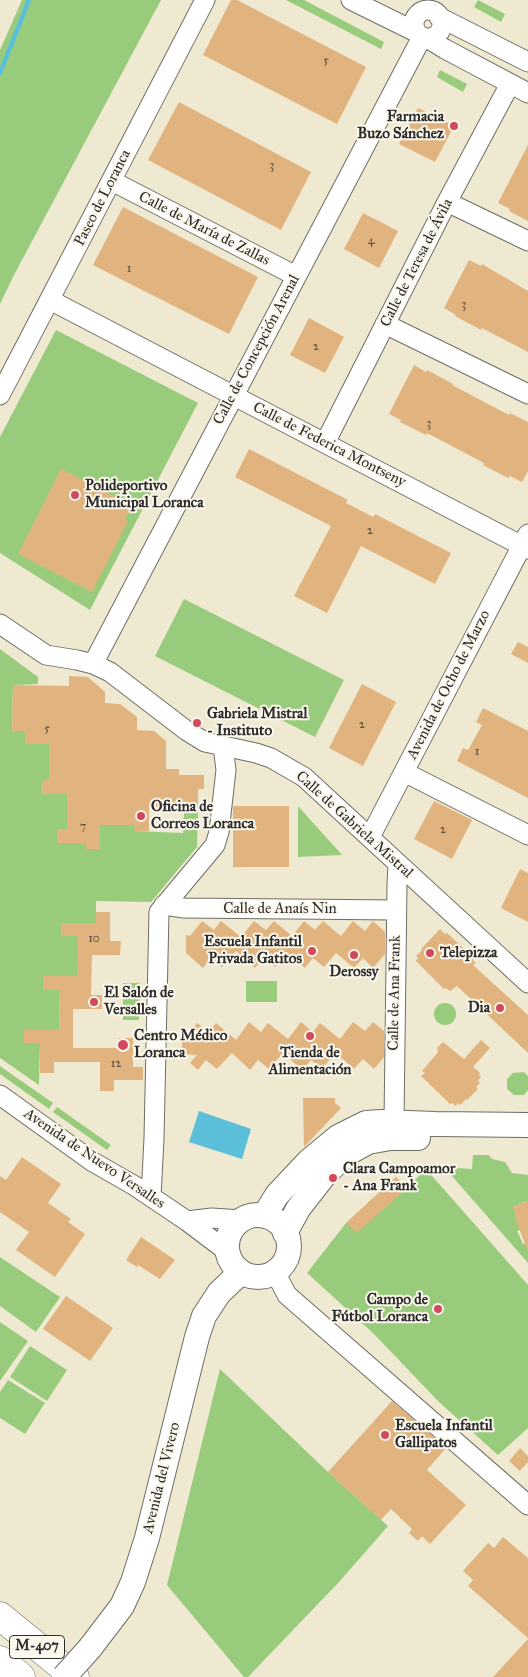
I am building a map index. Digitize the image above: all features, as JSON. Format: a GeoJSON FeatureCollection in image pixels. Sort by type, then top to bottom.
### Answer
{"type":"FeatureCollection","features":[{"type":"Feature","properties":{"kind":"highway","name":"M-407"},"geometry":{"type":"LineString","coordinates":[[0,1616],[75,1677]]}},
{"type":"Feature","properties":{"kind":"highway","name":"M-407"},"geometry":{"type":"LineString","coordinates":[[0,1660],[21,1677]]}},
{"type":"Feature","properties":{"kind":"main road"},"geometry":{"type":"LineString","coordinates":[[264,1216],[277,1196],[304,1167],[338,1137],[366,1123],[394,1122],[528,1126]]}},
{"type":"Feature","properties":{"kind":"main road"},"geometry":{"type":"LineString","coordinates":[[286,1233],[298,1209],[326,1173],[348,1153],[368,1142],[390,1138],[528,1142]]}},
{"type":"Feature","properties":{"kind":"main road"},"geometry":{"type":"LineString","coordinates":[[252,1216],[264,1216],[275,1220],[286,1233],[288,1252],[284,1263],[275,1272],[264,1276],[252,1276],[241,1272],[232,1263],[228,1252],[228,1240],[232,1229],[241,1220],[252,1216]]}},
{"type":"Feature","properties":{"kind":"main road","name":"Avenida del Vivero"},"geometry":{"type":"LineString","coordinates":[[64,1677],[90,1648],[122,1606],[133,1582],[147,1538],[197,1337],[204,1316],[219,1293],[241,1272]]}},
{"type":"Feature","properties":{"kind":"street","name":"Paseo de Loranca"},"geometry":{"type":"LineString","coordinates":[[0,395],[204,0]]}},
{"type":"Feature","properties":{"kind":"street"},"geometry":{"type":"LineString","coordinates":[[351,0],[528,93]]}},
{"type":"Feature","properties":{"kind":"street"},"geometry":{"type":"LineString","coordinates":[[411,0],[435,10],[528,62]]}},
{"type":"Feature","properties":{"kind":"street","name":"Calle de Concepción Arenal"},"geometry":{"type":"LineString","coordinates":[[93,664],[421,36],[436,35],[440,31],[442,25],[435,10]]}},
{"type":"Feature","properties":{"kind":"street","name":"Calle de Teresa de Ávila"},"geometry":{"type":"LineString","coordinates":[[325,443],[447,202],[510,84]]}},
{"type":"Feature","properties":{"kind":"street","name":"Calle de María de Zallas"},"geometry":{"type":"LineString","coordinates":[[112,181],[296,276]]}},
{"type":"Feature","properties":{"kind":"street"},"geometry":{"type":"LineString","coordinates":[[447,202],[528,242]]}},
{"type":"Feature","properties":{"kind":"street","name":"Calle de Federica Montseny"},"geometry":{"type":"LineString","coordinates":[[50,300],[325,443],[526,543]]}},
{"type":"Feature","properties":{"kind":"street"},"geometry":{"type":"LineString","coordinates":[[386,324],[528,394]]}},
{"type":"Feature","properties":{"kind":"street","name":"Avenida de Ocho de Marzo"},"geometry":{"type":"LineString","coordinates":[[370,837],[526,543]]}},
{"type":"Feature","properties":{"kind":"street","name":"Calle de Gabriela Mistral"},"geometry":{"type":"LineString","coordinates":[[0,624],[46,655],[93,664],[110,672],[195,737],[205,742],[271,758],[304,777],[528,983]]}},
{"type":"Feature","properties":{"kind":"street"},"geometry":{"type":"LineString","coordinates":[[151,1197],[159,912],[215,845],[219,832],[226,770],[223,746]]}},
{"type":"Feature","properties":{"kind":"street"},"geometry":{"type":"LineString","coordinates":[[404,772],[528,835]]}},
{"type":"Feature","properties":{"kind":"street","name":"Calle de Ana Frank"},"geometry":{"type":"LineString","coordinates":[[394,1122],[398,864]]}},
{"type":"Feature","properties":{"kind":"street","name":"Calle de Anaís Nin"},"geometry":{"type":"LineString","coordinates":[[164,906],[184,908],[396,910]]}},
{"type":"Feature","properties":{"kind":"street","name":"Avenida de Nuevo Versalles"},"geometry":{"type":"LineString","coordinates":[[0,1095],[94,1162],[188,1221],[228,1252]]}},
{"type":"Feature","properties":{"kind":"street"},"geometry":{"type":"LineString","coordinates":[[188,1221],[212,1218],[241,1220]]}},
{"type":"Feature","properties":{"kind":"street"},"geometry":{"type":"LineString","coordinates":[[275,1272],[287,1295],[528,1505]]}},
{"type":"Feature","properties":{"kind":"green space"},"geometry":{"type":"Polygon","coordinates":[[[22,0],[161,0],[0,304],[0,50],[22,0]]]}},
{"type":"Feature","properties":{"kind":"green space"},"geometry":{"type":"Polygon","coordinates":[[[286,0],[304,0],[384,42],[381,49],[286,0]]]}},
{"type":"Feature","properties":{"kind":"green space"},"geometry":{"type":"Polygon","coordinates":[[[478,0],[505,14],[501,22],[474,7],[478,0]]]}},
{"type":"Feature","properties":{"kind":"green space"},"geometry":{"type":"Polygon","coordinates":[[[440,70],[467,84],[463,92],[437,77],[440,70]]]}},
{"type":"Feature","properties":{"kind":"green space","name":"Polideportivo Municipal Loranca"},"geometry":{"type":"Polygon","coordinates":[[[56,330],[198,403],[90,610],[0,553],[0,437],[56,330]]]}},
{"type":"Feature","properties":{"kind":"green space"},"geometry":{"type":"Polygon","coordinates":[[[184,599],[344,680],[315,737],[155,656],[184,599]]]}},
{"type":"Feature","properties":{"kind":"green space"},"geometry":{"type":"Polygon","coordinates":[[[0,649],[38,677],[38,684],[13,685],[12,731],[25,731],[25,744],[49,744],[49,780],[43,780],[42,794],[67,794],[67,829],[57,829],[57,843],[86,843],[86,849],[99,849],[100,825],[135,825],[135,831],[183,833],[184,813],[198,813],[197,847],[151,902],[96,901],[96,923],[61,923],[61,936],[78,936],[78,976],[43,976],[43,990],[60,990],[59,1030],[24,1030],[24,1043],[40,1043],[39,1085],[0,1058],[0,649]]]}},
{"type":"Feature","properties":{"kind":"green space"},"geometry":{"type":"Polygon","coordinates":[[[298,806],[342,855],[298,857],[298,806]]]}},
{"type":"Feature","properties":{"kind":"green space"},"geometry":{"type":"Polygon","coordinates":[[[246,981],[277,981],[277,1002],[246,1002],[246,981]]]}},
{"type":"Feature","properties":{"kind":"green space"},"geometry":{"type":"Polygon","coordinates":[[[123,983],[140,983],[139,1020],[123,1020],[123,983]]]}},
{"type":"Feature","properties":{"kind":"green space"},"geometry":{"type":"Polygon","coordinates":[[[441,1003],[449,1003],[456,1010],[456,1018],[449,1025],[441,1025],[434,1018],[434,1010],[441,1003]]]}},
{"type":"Feature","properties":{"kind":"green space"},"geometry":{"type":"Polygon","coordinates":[[[0,1066],[53,1103],[49,1109],[0,1074],[0,1066]]]}},
{"type":"Feature","properties":{"kind":"green space"},"geometry":{"type":"Polygon","coordinates":[[[524,1072],[528,1076],[528,1090],[524,1095],[514,1095],[507,1089],[507,1079],[513,1073],[524,1072]]]}},
{"type":"Feature","properties":{"kind":"green space"},"geometry":{"type":"Polygon","coordinates":[[[57,1107],[111,1145],[107,1150],[53,1112],[57,1107]]]}},
{"type":"Feature","properties":{"kind":"green space"},"geometry":{"type":"Polygon","coordinates":[[[473,1155],[489,1155],[492,1159],[505,1162],[512,1173],[528,1175],[528,1202],[513,1207],[522,1229],[517,1231],[523,1244],[528,1242],[528,1263],[444,1167],[472,1169],[473,1155]]]}},
{"type":"Feature","properties":{"kind":"green space","name":"Campo de Fútbol Loranca"},"geometry":{"type":"Polygon","coordinates":[[[426,1169],[528,1285],[528,1428],[498,1455],[439,1402],[374,1334],[307,1273],[346,1223],[396,1177],[407,1188],[426,1169]]]}},
{"type":"Feature","properties":{"kind":"green space"},"geometry":{"type":"Polygon","coordinates":[[[0,1257],[60,1297],[36,1332],[0,1306],[0,1257]]]}},
{"type":"Feature","properties":{"kind":"green space"},"geometry":{"type":"Polygon","coordinates":[[[0,1322],[28,1341],[0,1381],[0,1322]]]}},
{"type":"Feature","properties":{"kind":"green space"},"geometry":{"type":"Polygon","coordinates":[[[30,1346],[67,1370],[47,1401],[10,1377],[30,1346]]]}},
{"type":"Feature","properties":{"kind":"green space"},"geometry":{"type":"Polygon","coordinates":[[[220,1369],[328,1472],[388,1526],[339,1582],[248,1677],[244,1677],[167,1585],[220,1369]]]}},
{"type":"Feature","properties":{"kind":"green space"},"geometry":{"type":"Polygon","coordinates":[[[8,1380],[45,1403],[25,1434],[0,1418],[0,1392],[8,1380]]]}},
{"type":"Feature","properties":{"kind":"water"},"geometry":{"type":"Polygon","coordinates":[[[199,1111],[251,1129],[242,1159],[189,1142],[199,1111]]]}},
{"type":"Feature","properties":{"kind":"building"},"geometry":{"type":"Polygon","coordinates":[[[231,0],[237,0],[366,67],[337,124],[203,55],[231,0]]]}},
{"type":"Feature","properties":{"kind":"building"},"geometry":{"type":"Polygon","coordinates":[[[179,102],[311,172],[281,230],[148,160],[179,102]]]}},
{"type":"Feature","properties":{"kind":"building"},"geometry":{"type":"Polygon","coordinates":[[[418,108],[454,126],[435,162],[399,144],[418,108]]]}},
{"type":"Feature","properties":{"kind":"building"},"geometry":{"type":"Polygon","coordinates":[[[528,145],[528,221],[498,203],[528,145]]]}},
{"type":"Feature","properties":{"kind":"building"},"geometry":{"type":"Polygon","coordinates":[[[123,207],[258,277],[229,334],[93,265],[123,207]]]}},
{"type":"Feature","properties":{"kind":"building"},"geometry":{"type":"Polygon","coordinates":[[[363,213],[398,231],[379,268],[344,249],[363,213]]]}},
{"type":"Feature","properties":{"kind":"building"},"geometry":{"type":"Polygon","coordinates":[[[469,260],[481,266],[482,264],[528,291],[528,352],[482,328],[481,330],[444,308],[469,260]]]}},
{"type":"Feature","properties":{"kind":"building"},"geometry":{"type":"Polygon","coordinates":[[[309,318],[344,337],[325,373],[290,355],[309,318]]]}},
{"type":"Feature","properties":{"kind":"building"},"geometry":{"type":"Polygon","coordinates":[[[414,365],[426,372],[427,370],[509,415],[510,413],[528,422],[528,471],[522,482],[510,476],[508,478],[483,465],[484,463],[427,433],[426,435],[400,422],[401,420],[389,414],[414,365]]]}},
{"type":"Feature","properties":{"kind":"building"},"geometry":{"type":"Polygon","coordinates":[[[249,449],[348,500],[346,503],[373,517],[375,514],[451,553],[435,584],[361,546],[327,613],[294,596],[331,526],[235,477],[249,449]]]}},
{"type":"Feature","properties":{"kind":"building"},"geometry":{"type":"Polygon","coordinates":[[[61,469],[133,506],[125,519],[128,521],[92,592],[18,554],[61,469]]]}},
{"type":"Feature","properties":{"kind":"building"},"geometry":{"type":"Polygon","coordinates":[[[518,642],[528,647],[528,663],[511,654],[518,642]]]}},
{"type":"Feature","properties":{"kind":"building"},"geometry":{"type":"Polygon","coordinates":[[[69,676],[88,677],[105,692],[105,703],[120,704],[137,717],[137,730],[154,731],[166,741],[166,769],[179,769],[179,775],[204,775],[204,789],[198,789],[198,813],[184,813],[184,807],[149,807],[149,831],[134,831],[135,825],[100,825],[100,849],[86,849],[86,843],[57,843],[57,829],[67,829],[67,794],[42,794],[43,780],[49,780],[49,744],[25,744],[25,731],[12,732],[13,685],[69,686],[69,676]]]}},
{"type":"Feature","properties":{"kind":"building"},"geometry":{"type":"Polygon","coordinates":[[[362,684],[396,702],[363,766],[329,748],[362,684]]]}},
{"type":"Feature","properties":{"kind":"building"},"geometry":{"type":"Polygon","coordinates":[[[483,708],[528,731],[528,798],[457,761],[463,748],[468,750],[482,725],[476,722],[483,708]]]}},
{"type":"Feature","properties":{"kind":"building"},"geometry":{"type":"Polygon","coordinates":[[[434,801],[472,820],[452,859],[414,839],[434,801]]]}},
{"type":"Feature","properties":{"kind":"building"},"geometry":{"type":"Polygon","coordinates":[[[233,806],[289,806],[289,867],[233,867],[233,806]]]}},
{"type":"Feature","properties":{"kind":"building"},"geometry":{"type":"Polygon","coordinates":[[[520,869],[528,873],[528,922],[501,908],[520,869]]]}},
{"type":"Feature","properties":{"kind":"building"},"geometry":{"type":"Polygon","coordinates":[[[96,912],[110,912],[110,941],[121,941],[120,955],[92,955],[91,995],[102,995],[102,1009],[73,1009],[73,1048],[119,1048],[119,1038],[133,1038],[133,1067],[143,1067],[143,1080],[114,1080],[114,1091],[100,1091],[100,1062],[54,1062],[54,1073],[40,1073],[40,1043],[24,1043],[24,1030],[59,1030],[60,990],[43,990],[43,976],[77,976],[78,936],[61,936],[61,923],[96,923],[96,912]]]}},
{"type":"Feature","properties":{"kind":"building"},"geometry":{"type":"Polygon","coordinates":[[[202,921],[214,930],[221,921],[241,937],[254,921],[266,930],[274,921],[292,936],[304,921],[315,930],[323,921],[341,936],[353,921],[365,931],[373,921],[385,932],[385,954],[373,968],[363,958],[354,968],[336,953],[324,967],[313,958],[305,968],[287,953],[275,967],[264,958],[255,968],[236,951],[222,967],[211,958],[203,968],[186,953],[186,935],[190,936],[202,921]]]}},
{"type":"Feature","properties":{"kind":"building"},"geometry":{"type":"Polygon","coordinates":[[[440,929],[474,958],[473,960],[476,963],[473,965],[528,1015],[528,1053],[457,986],[450,991],[446,988],[444,989],[416,961],[418,958],[416,956],[421,949],[440,929]]]}},
{"type":"Feature","properties":{"kind":"building"},"geometry":{"type":"Polygon","coordinates":[[[249,1022],[261,1032],[268,1023],[288,1039],[301,1022],[313,1032],[320,1023],[340,1039],[353,1022],[365,1031],[373,1022],[384,1031],[384,1057],[374,1069],[363,1059],[354,1069],[336,1053],[321,1069],[311,1060],[302,1070],[283,1053],[269,1069],[258,1060],[250,1070],[232,1053],[217,1069],[206,1060],[198,1070],[190,1063],[197,1055],[182,1054],[182,1041],[197,1023],[209,1032],[216,1023],[236,1040],[249,1022]]]}},
{"type":"Feature","properties":{"kind":"building"},"geometry":{"type":"Polygon","coordinates":[[[481,1040],[490,1048],[473,1067],[480,1073],[481,1077],[478,1081],[480,1083],[476,1087],[478,1089],[460,1105],[458,1103],[456,1106],[452,1103],[450,1104],[421,1076],[425,1073],[422,1071],[438,1052],[437,1048],[443,1042],[464,1059],[481,1040]]]}},
{"type":"Feature","properties":{"kind":"building"},"geometry":{"type":"Polygon","coordinates":[[[303,1098],[335,1098],[335,1103],[341,1108],[304,1147],[303,1098]]]}},
{"type":"Feature","properties":{"kind":"building"},"geometry":{"type":"Polygon","coordinates":[[[22,1157],[61,1184],[48,1203],[71,1219],[68,1222],[85,1234],[55,1277],[16,1250],[29,1232],[0,1212],[0,1176],[6,1180],[22,1157]]]}},
{"type":"Feature","properties":{"kind":"building"},"geometry":{"type":"Polygon","coordinates":[[[396,1177],[407,1188],[357,1233],[346,1223],[396,1177]]]}},
{"type":"Feature","properties":{"kind":"building"},"geometry":{"type":"Polygon","coordinates":[[[528,1201],[527,1249],[515,1218],[517,1217],[513,1207],[528,1201]]]}},
{"type":"Feature","properties":{"kind":"building"},"geometry":{"type":"Polygon","coordinates":[[[141,1237],[175,1260],[160,1279],[126,1260],[141,1237]]]}},
{"type":"Feature","properties":{"kind":"building"},"geometry":{"type":"Polygon","coordinates":[[[66,1296],[113,1328],[90,1361],[43,1329],[66,1296]]]}},
{"type":"Feature","properties":{"kind":"building"},"geometry":{"type":"Polygon","coordinates":[[[392,1401],[446,1448],[427,1470],[466,1505],[430,1544],[422,1536],[418,1541],[409,1533],[412,1529],[391,1509],[381,1520],[328,1472],[392,1401]]]}},
{"type":"Feature","properties":{"kind":"building"},"geometry":{"type":"Polygon","coordinates":[[[520,1448],[528,1456],[528,1462],[520,1471],[509,1461],[520,1448]]]}},
{"type":"Feature","properties":{"kind":"building"},"geometry":{"type":"Polygon","coordinates":[[[503,1537],[528,1558],[528,1638],[468,1586],[473,1580],[463,1571],[488,1543],[494,1548],[503,1537]]]}},
{"type":"Feature","properties":{"kind":"building"},"geometry":{"type":"Polygon","coordinates":[[[528,1639],[528,1677],[493,1677],[516,1652],[528,1639]]]}},
{"type":"Feature","properties":{"kind":"waterway"},"geometry":{"type":"LineString","coordinates":[[0,73],[29,0]]}},
{"type":"Feature","properties":{"kind":"place","name":"Farmacia Buzo Sánchez"},"geometry":{"type":"Point","coordinates":[454,126]}},
{"type":"Feature","properties":{"kind":"place","name":"Polideportivo Municipal Loranca"},"geometry":{"type":"Point","coordinates":[75,495]}},
{"type":"Feature","properties":{"kind":"place","name":"Gabriela Mistral - Instituto"},"geometry":{"type":"Point","coordinates":[197,723]}},
{"type":"Feature","properties":{"kind":"place","name":"Oficina de Correos Loranca"},"geometry":{"type":"Point","coordinates":[141,816]}},
{"type":"Feature","properties":{"kind":"place","name":"Escuela Infantil Privada Gatitos"},"geometry":{"type":"Point","coordinates":[312,951]}},
{"type":"Feature","properties":{"kind":"place","name":"Telepizza"},"geometry":{"type":"Point","coordinates":[430,953]}},
{"type":"Feature","properties":{"kind":"place","name":"Derossy"},"geometry":{"type":"Point","coordinates":[354,955]}},
{"type":"Feature","properties":{"kind":"place","name":"El Salón de Versalles"},"geometry":{"type":"Point","coordinates":[94,1002]}},
{"type":"Feature","properties":{"kind":"place","name":"Dia"},"geometry":{"type":"Point","coordinates":[500,1008]}},
{"type":"Feature","properties":{"kind":"place","name":"Tienda de Alimentación"},"geometry":{"type":"Point","coordinates":[310,1036]}},
{"type":"Feature","properties":{"kind":"place","name":"Centro Médico Loranca"},"geometry":{"type":"Point","coordinates":[123,1045]}},
{"type":"Feature","properties":{"kind":"place","name":"Clara Campoamor - Ana Frank"},"geometry":{"type":"Point","coordinates":[333,1178]}},
{"type":"Feature","properties":{"kind":"place","name":"Campo de Fútbol Loranca"},"geometry":{"type":"Point","coordinates":[438,1309]}},
{"type":"Feature","properties":{"kind":"place","name":"Escuela Infantil Gallipatos"},"geometry":{"type":"Point","coordinates":[385,1435]}}]}
